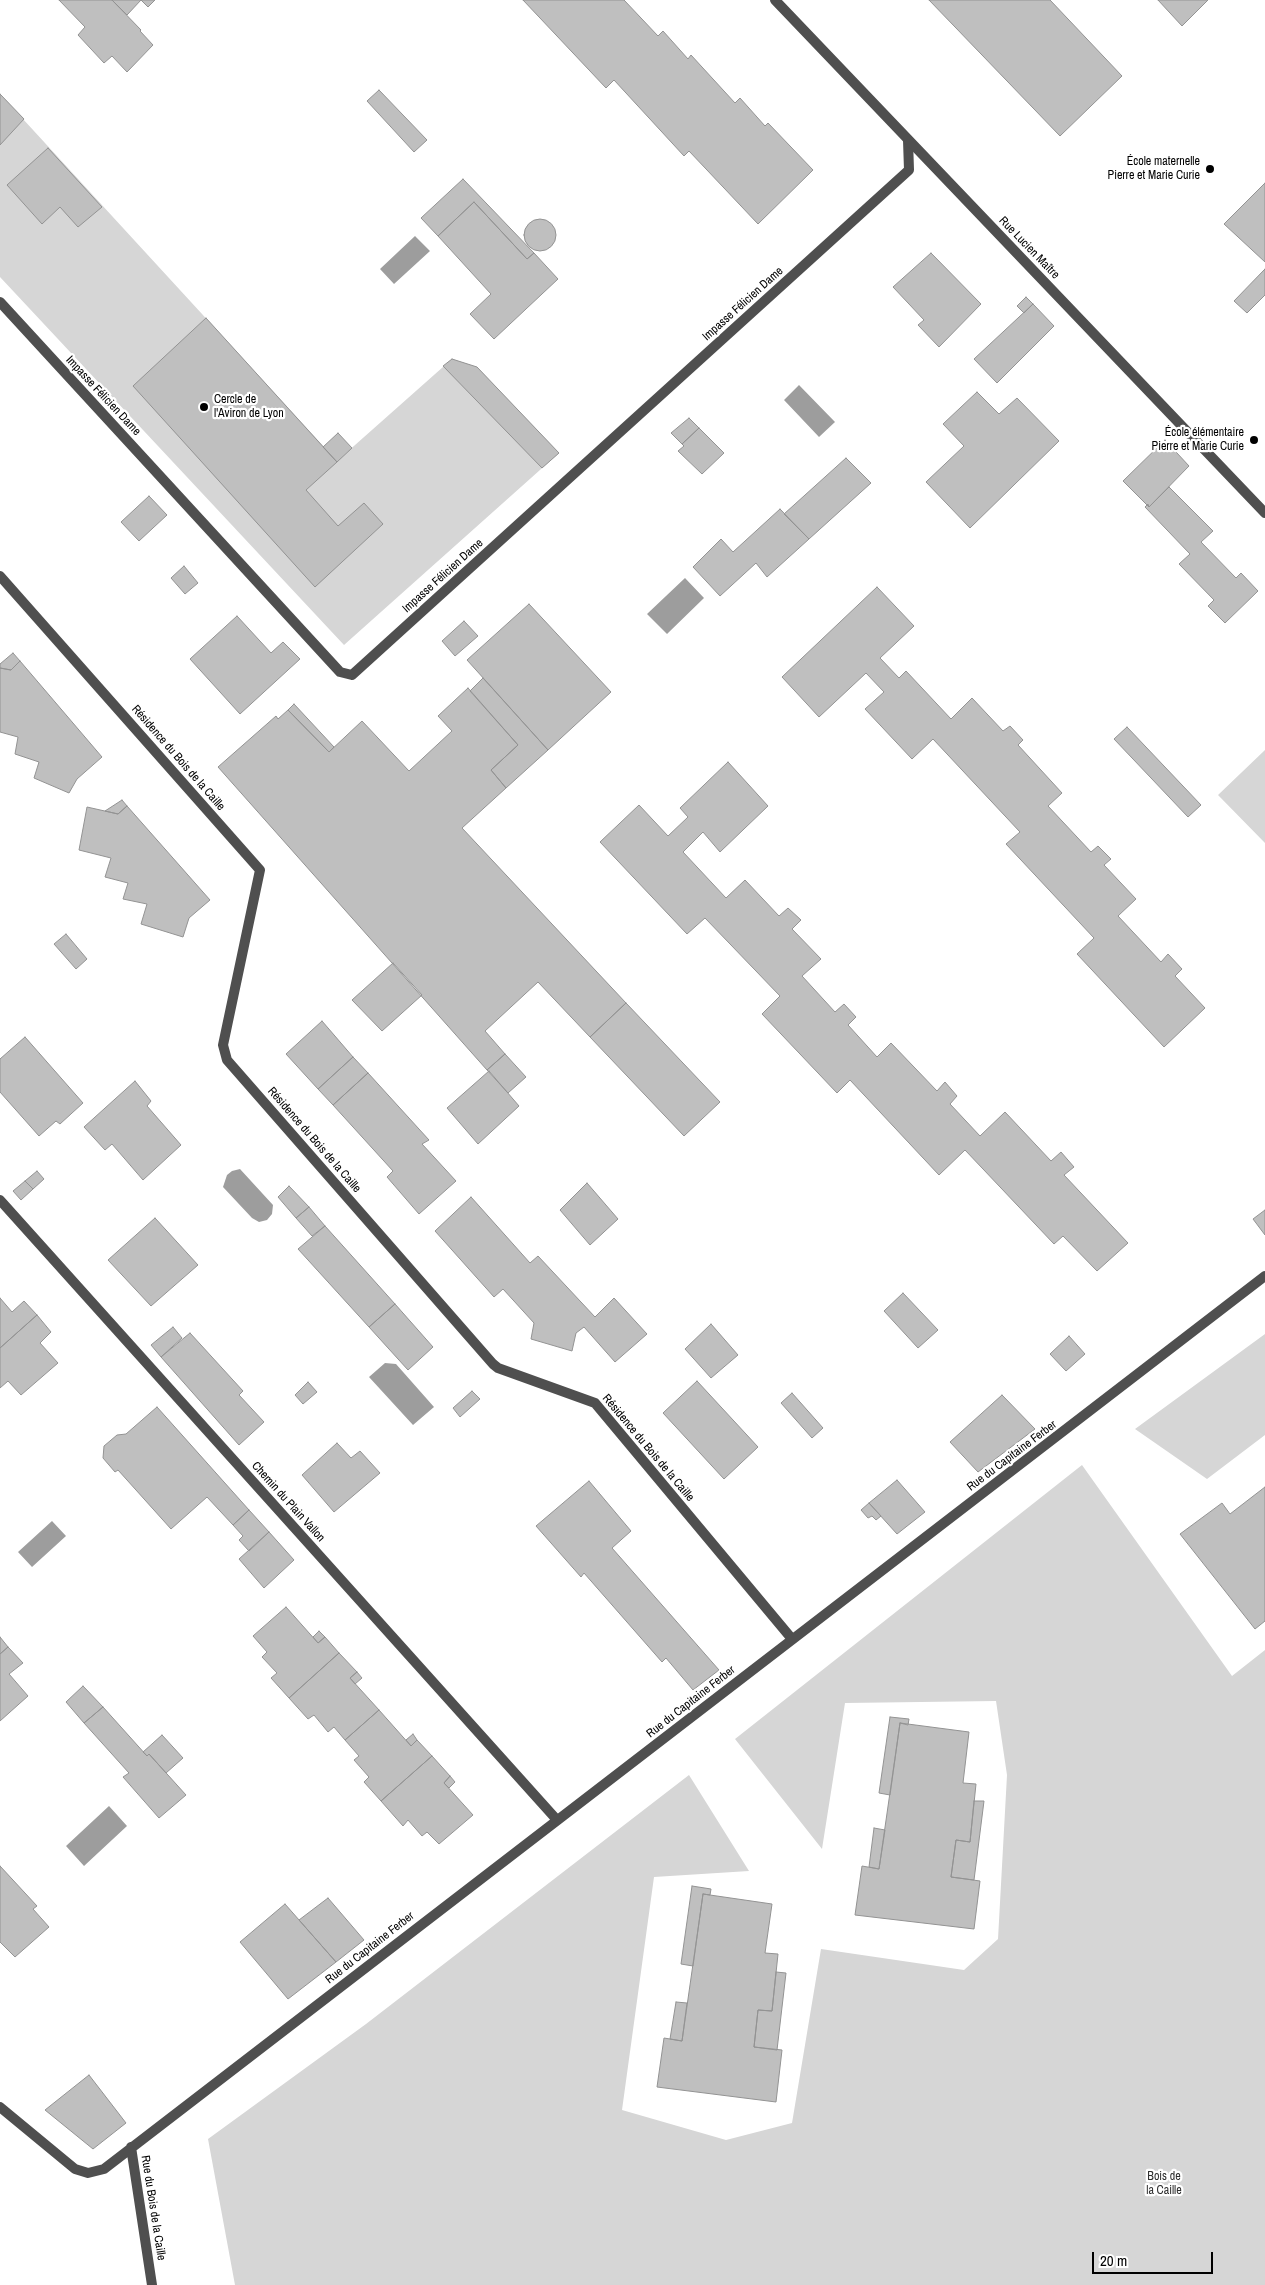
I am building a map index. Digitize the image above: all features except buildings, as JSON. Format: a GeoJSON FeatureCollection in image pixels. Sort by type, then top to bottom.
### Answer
{"type":"FeatureCollection","features":[{"type":"Feature","properties":{"kind":"street","name":"Rue Lucien Maître"},"geometry":{"type":"LineString","coordinates":[[775,0],[1265,513]]}},
{"type":"Feature","properties":{"kind":"street","name":"Impasse Félicien Dame"},"geometry":{"type":"LineString","coordinates":[[0,302],[340,672],[352,675],[909,170],[908,140]]}},
{"type":"Feature","properties":{"kind":"street","name":"Résidence du Bois de la Caille"},"geometry":{"type":"LineString","coordinates":[[0,576],[260,870],[222,1046],[227,1060],[493,1364],[498,1368],[595,1403],[792,1639]]}},
{"type":"Feature","properties":{"kind":"street","name":"Chemin du Plain Vallon"},"geometry":{"type":"LineString","coordinates":[[0,1200],[557,1820]]}},
{"type":"Feature","properties":{"kind":"street","name":"Rue du Capitaine Ferber"},"geometry":{"type":"LineString","coordinates":[[131,2147],[1265,1276]]}},
{"type":"Feature","properties":{"kind":"street","name":"Rue du Bois de la Caille"},"geometry":{"type":"LineString","coordinates":[[0,2107],[75,2169],[88,2173],[104,2169],[131,2147]]}},
{"type":"Feature","properties":{"kind":"street","name":"Rue du Bois de la Caille"},"geometry":{"type":"LineString","coordinates":[[131,2147],[152,2285]]}},
{"type":"Feature","properties":{"kind":"green space","name":"Cercle de l'Aviron de Lyon"},"geometry":{"type":"Polygon","coordinates":[[[0,94],[337,461],[452,359],[477,367],[559,453],[344,645],[0,277],[0,94]]]}},
{"type":"Feature","properties":{"kind":"green space"},"geometry":{"type":"Polygon","coordinates":[[[1265,750],[1265,843],[1218,795],[1265,750]]]}},
{"type":"Feature","properties":{"kind":"green space"},"geometry":{"type":"Polygon","coordinates":[[[1265,1334],[1265,1435],[1207,1479],[1135,1429],[1265,1334]]]}},
{"type":"Feature","properties":{"kind":"green space","name":"Bois de la Caille"},"geometry":{"type":"Polygon","coordinates":[[[1082,1465],[1232,1676],[1265,1650],[1265,2285],[235,2285],[208,2139],[366,2024],[689,1775],[749,1871],[654,1877],[622,2110],[726,2140],[792,2123],[821,1949],[964,1970],[998,1939],[1007,1775],[996,1701],[845,1703],[822,1849],[735,1739],[1082,1465]]]}},
{"type":"Feature","properties":{"kind":"shaded area"},"geometry":{"type":"Polygon","coordinates":[[[415,236],[430,251],[394,284],[380,269],[415,236]]]}},
{"type":"Feature","properties":{"kind":"shaded area"},"geometry":{"type":"Polygon","coordinates":[[[799,385],[835,422],[819,437],[784,400],[799,385]]]}},
{"type":"Feature","properties":{"kind":"shaded area"},"geometry":{"type":"Polygon","coordinates":[[[685,578],[704,598],[667,634],[647,614],[685,578]]]}},
{"type":"Feature","properties":{"kind":"shaded area"},"geometry":{"type":"Polygon","coordinates":[[[240,1169],[273,1205],[272,1214],[267,1220],[259,1222],[252,1218],[223,1187],[227,1175],[232,1171],[240,1169]]]}},
{"type":"Feature","properties":{"kind":"shaded area"},"geometry":{"type":"Polygon","coordinates":[[[385,1363],[396,1364],[434,1407],[413,1425],[369,1377],[385,1363]]]}},
{"type":"Feature","properties":{"kind":"shaded area"},"geometry":{"type":"Polygon","coordinates":[[[52,1521],[66,1536],[32,1567],[18,1552],[52,1521]]]}},
{"type":"Feature","properties":{"kind":"shaded area"},"geometry":{"type":"Polygon","coordinates":[[[109,1806],[127,1826],[84,1866],[66,1846],[109,1806]]]}},
{"type":"Feature","properties":{"kind":"place","name":"École maternelle Pierre et Marie Curie"},"geometry":{"type":"Point","coordinates":[1210,169]}},
{"type":"Feature","properties":{"kind":"place","name":"Cercle de l'Aviron de Lyon"},"geometry":{"type":"Point","coordinates":[204,407]}},
{"type":"Feature","properties":{"kind":"place","name":"École élémentaire Pierre et Marie Curie"},"geometry":{"type":"Point","coordinates":[1254,440]}}]}
